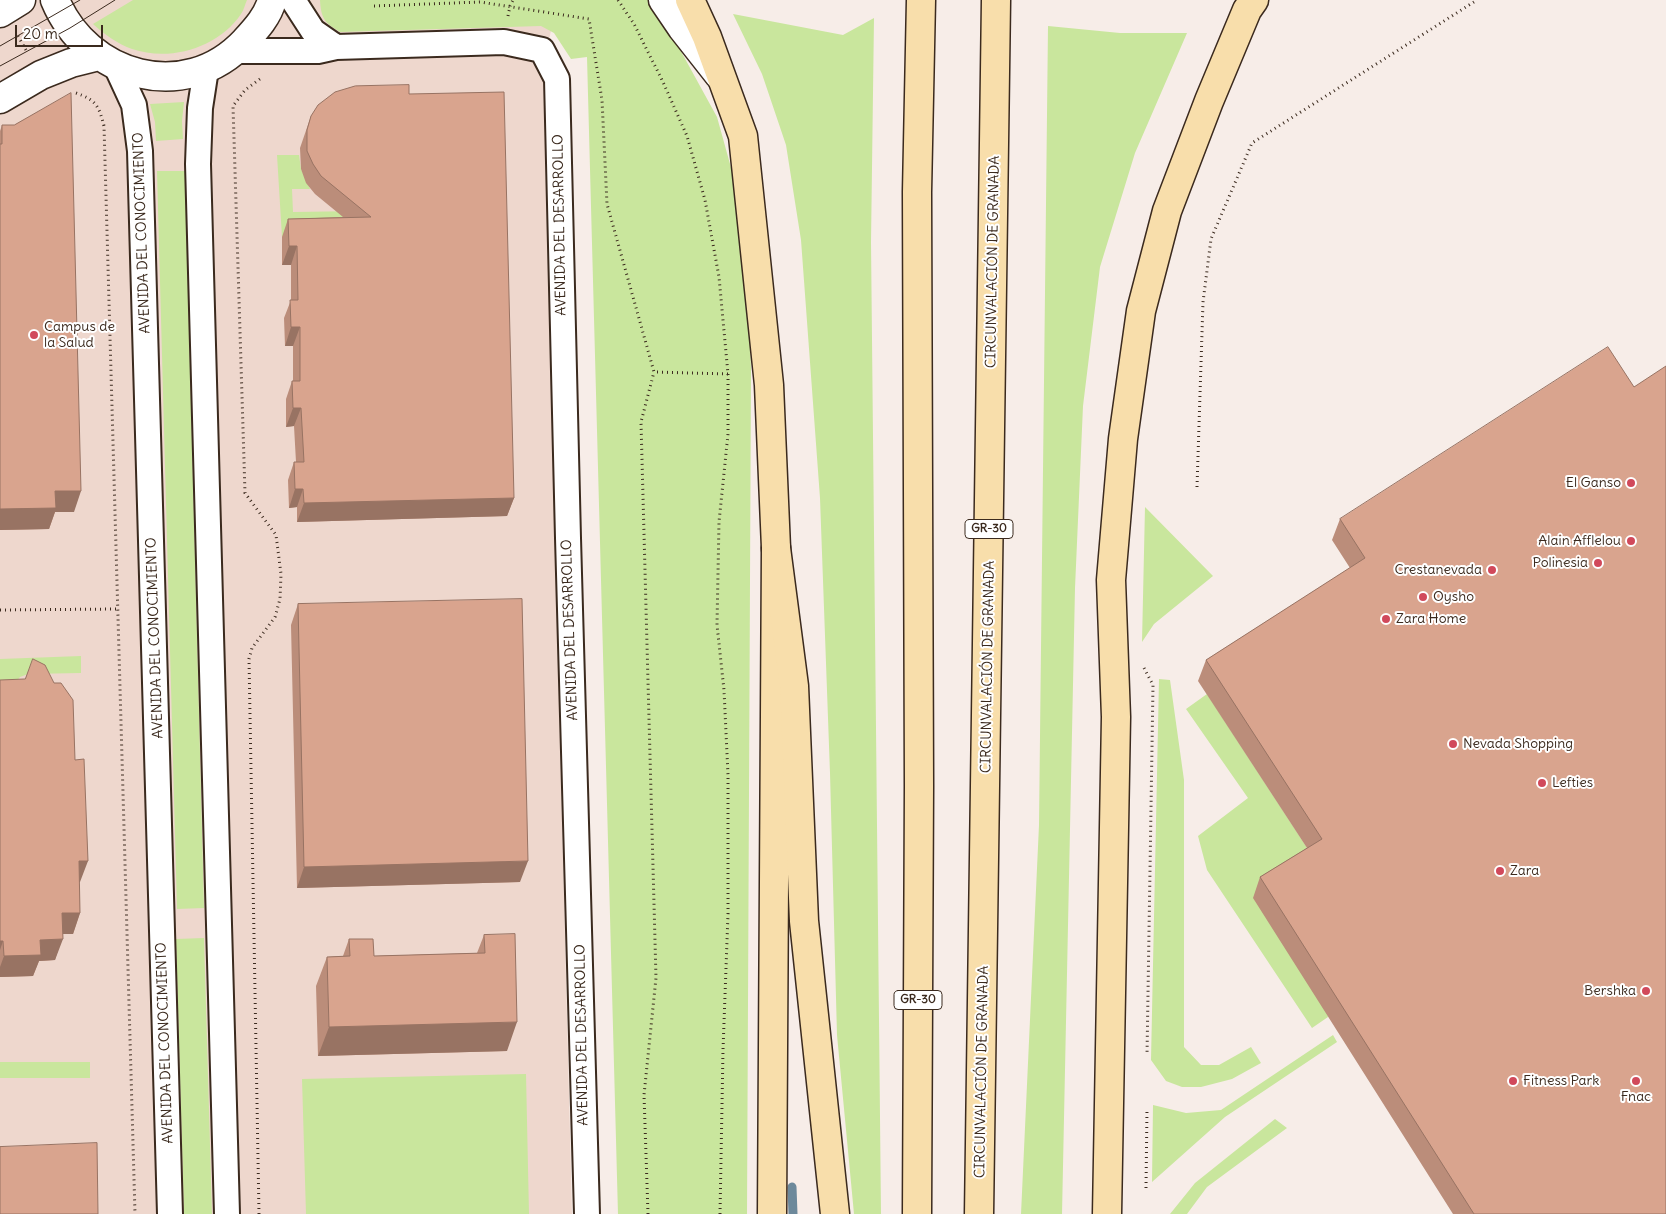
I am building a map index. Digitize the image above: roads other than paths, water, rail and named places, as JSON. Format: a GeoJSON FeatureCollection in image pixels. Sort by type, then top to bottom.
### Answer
{"type":"FeatureCollection","features":[{"type":"Feature","properties":{"kind":"main road"},"geometry":{"type":"LineString","coordinates":[[0,13],[21,0]]}},
{"type":"Feature","properties":{"kind":"main road"},"geometry":{"type":"LineString","coordinates":[[55,0],[70,28],[83,43],[108,61],[139,74],[157,76],[181,75],[206,69],[236,51],[278,1]]}},
{"type":"Feature","properties":{"kind":"main road"},"geometry":{"type":"LineString","coordinates":[[664,0],[682,28],[722,79]]}},
{"type":"Feature","properties":{"kind":"main road"},"geometry":{"type":"LineString","coordinates":[[690,0],[707,37],[743,136],[769,385],[776,548],[772,1214]]}},
{"type":"Feature","properties":{"kind":"main road","name":"GR-30"},"geometry":{"type":"LineString","coordinates":[[917,1214],[919,786],[917,192],[921,0]]}},
{"type":"Feature","properties":{"kind":"main road","name":"CIRCUNVALACIÓN DE GRANADA"},"geometry":{"type":"LineString","coordinates":[[979,1214],[996,0]]}},
{"type":"Feature","properties":{"kind":"main road"},"geometry":{"type":"LineString","coordinates":[[1107,1214],[1116,717],[1111,580],[1123,439],[1141,311],[1167,211],[1209,101],[1247,10],[1254,0]]}},
{"type":"Feature","properties":{"kind":"main road"},"geometry":{"type":"LineString","coordinates":[[0,99],[41,75],[72,63],[108,61]]}},
{"type":"Feature","properties":{"kind":"main road"},"geometry":{"type":"LineString","coordinates":[[776,548],[794,686],[804,921],[835,1214]]}},
{"type":"Feature","properties":{"kind":"street"},"geometry":{"type":"LineString","coordinates":[[278,1],[313,31],[336,47]]}},
{"type":"Feature","properties":{"kind":"street","name":"AVENIDA DEL DESARROLLO"},"geometry":{"type":"LineString","coordinates":[[336,47],[504,42],[542,50],[557,78],[587,1214]]}},
{"type":"Feature","properties":{"kind":"street"},"geometry":{"type":"LineString","coordinates":[[236,51],[318,52],[336,47]]}},
{"type":"Feature","properties":{"kind":"street","name":"AVENIDA DEL CONOCIMIENTO"},"geometry":{"type":"LineString","coordinates":[[108,61],[134,105],[141,158],[170,1214]]}},
{"type":"Feature","properties":{"kind":"street"},"geometry":{"type":"LineString","coordinates":[[206,69],[200,108],[198,164],[227,1214]]}},
{"type":"Feature","properties":{"kind":"waterway"},"geometry":{"type":"LineString","coordinates":[[792,1187],[793,1214]]}},
{"type":"Feature","properties":{"kind":"tram line"},"geometry":{"type":"LineString","coordinates":[[0,46],[80,0]]}},
{"type":"Feature","properties":{"kind":"tram line"},"geometry":{"type":"LineString","coordinates":[[0,66],[70,28],[115,0]]}},
{"type":"Feature","properties":{"kind":"place","name":"Campus de la Salud"},"geometry":{"type":"Point","coordinates":[34,335]}},
{"type":"Feature","properties":{"kind":"place","name":"El Ganso"},"geometry":{"type":"Point","coordinates":[1631,483]}},
{"type":"Feature","properties":{"kind":"place","name":"Alain Afflelou"},"geometry":{"type":"Point","coordinates":[1631,541]}},
{"type":"Feature","properties":{"kind":"place","name":"Polinesia"},"geometry":{"type":"Point","coordinates":[1598,563]}},
{"type":"Feature","properties":{"kind":"place","name":"Crestanevada"},"geometry":{"type":"Point","coordinates":[1492,570]}},
{"type":"Feature","properties":{"kind":"place","name":"Oysho"},"geometry":{"type":"Point","coordinates":[1423,597]}},
{"type":"Feature","properties":{"kind":"place","name":"Zara Home"},"geometry":{"type":"Point","coordinates":[1386,619]}},
{"type":"Feature","properties":{"kind":"place","name":"Nevada Shopping"},"geometry":{"type":"Point","coordinates":[1453,744]}},
{"type":"Feature","properties":{"kind":"place","name":"Lefties"},"geometry":{"type":"Point","coordinates":[1542,783]}},
{"type":"Feature","properties":{"kind":"place","name":"Zara"},"geometry":{"type":"Point","coordinates":[1500,871]}},
{"type":"Feature","properties":{"kind":"place","name":"Bershka"},"geometry":{"type":"Point","coordinates":[1646,991]}},
{"type":"Feature","properties":{"kind":"place","name":"Fitness Park"},"geometry":{"type":"Point","coordinates":[1513,1081]}},
{"type":"Feature","properties":{"kind":"place","name":"Fnac"},"geometry":{"type":"Point","coordinates":[1636,1081]}}]}
